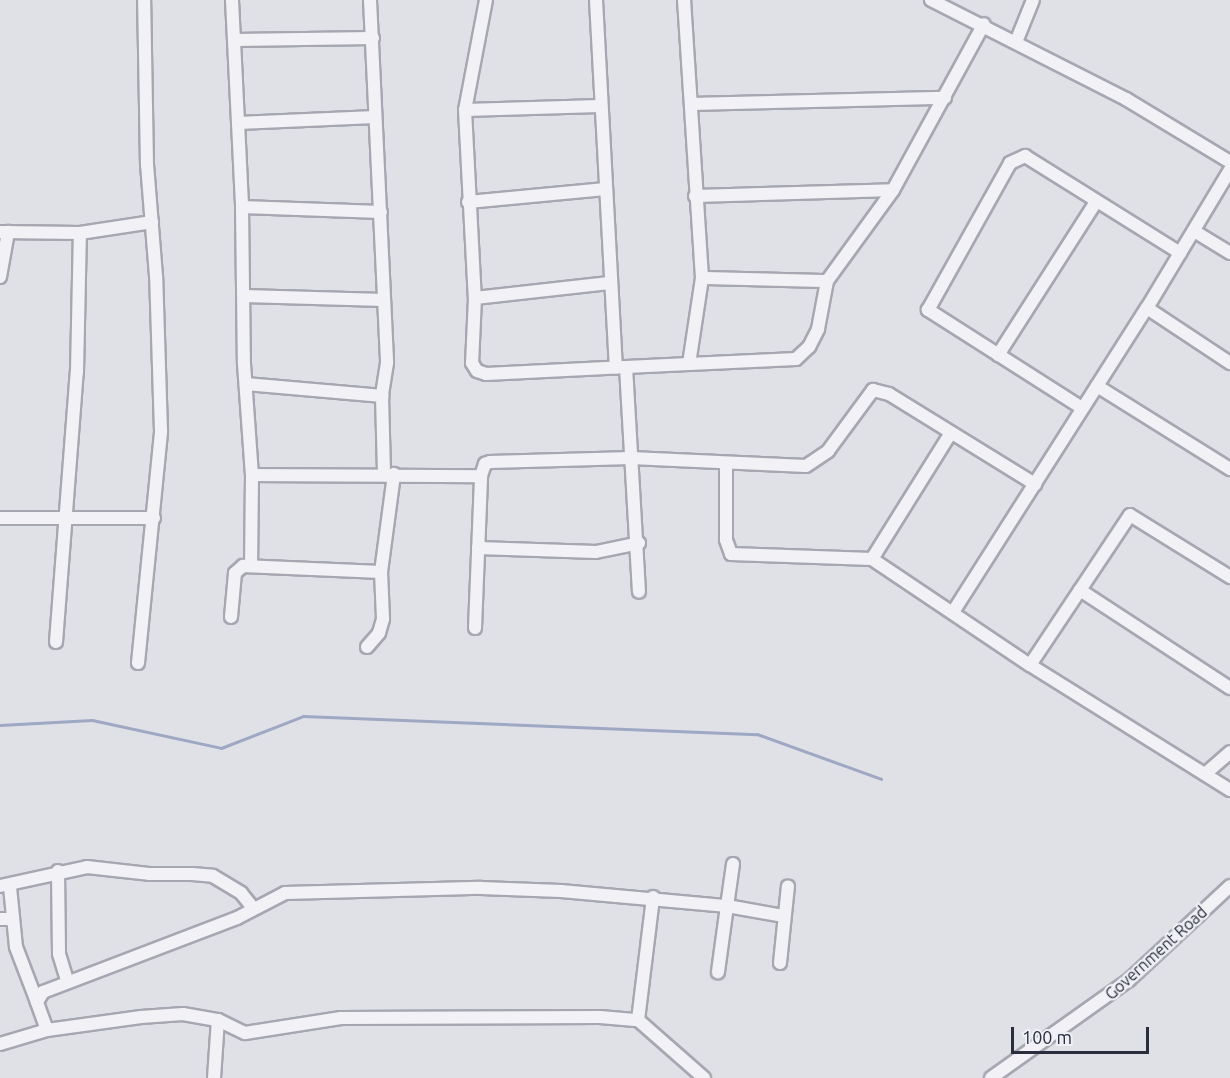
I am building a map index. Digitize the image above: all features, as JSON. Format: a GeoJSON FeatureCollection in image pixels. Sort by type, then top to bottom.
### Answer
{"type":"FeatureCollection","features":[{"type":"Feature","properties":{"kind":"street"},"geometry":{"type":"LineString","coordinates":[[138,663],[161,432],[144,0]]}},
{"type":"Feature","properties":{"kind":"street"},"geometry":{"type":"LineString","coordinates":[[232,0],[236,40],[246,384],[252,475],[251,564]]}},
{"type":"Feature","properties":{"kind":"street"},"geometry":{"type":"LineString","coordinates":[[367,647],[379,633],[384,619],[381,572],[389,474],[382,396],[387,363],[370,0]]}},
{"type":"Feature","properties":{"kind":"street"},"geometry":{"type":"LineString","coordinates":[[486,0],[465,110],[468,202],[475,298],[472,363],[481,374],[796,359],[809,348],[818,329],[827,281],[893,190],[984,24]]}},
{"type":"Feature","properties":{"kind":"street"},"geometry":{"type":"LineString","coordinates":[[596,0],[609,283],[631,458],[639,543],[639,592]]}},
{"type":"Feature","properties":{"kind":"street"},"geometry":{"type":"LineString","coordinates":[[684,0],[702,278],[689,364]]}},
{"type":"Feature","properties":{"kind":"street"},"geometry":{"type":"LineString","coordinates":[[931,0],[984,24],[1126,99],[1230,162]]}},
{"type":"Feature","properties":{"kind":"street"},"geometry":{"type":"LineString","coordinates":[[1016,42],[1033,0]]}},
{"type":"Feature","properties":{"kind":"street"},"geometry":{"type":"LineString","coordinates":[[236,40],[373,38]]}},
{"type":"Feature","properties":{"kind":"street"},"geometry":{"type":"LineString","coordinates":[[691,104],[945,98]]}},
{"type":"Feature","properties":{"kind":"street"},"geometry":{"type":"LineString","coordinates":[[465,110],[600,106]]}},
{"type":"Feature","properties":{"kind":"street"},"geometry":{"type":"LineString","coordinates":[[238,123],[375,117]]}},
{"type":"Feature","properties":{"kind":"street"},"geometry":{"type":"LineString","coordinates":[[1082,408],[933,314],[928,303],[1010,163],[1025,156],[1180,253]]}},
{"type":"Feature","properties":{"kind":"street"},"geometry":{"type":"LineString","coordinates":[[953,612],[1147,308],[1230,170]]}},
{"type":"Feature","properties":{"kind":"street"},"geometry":{"type":"LineString","coordinates":[[468,202],[605,189]]}},
{"type":"Feature","properties":{"kind":"street"},"geometry":{"type":"LineString","coordinates":[[695,196],[893,190]]}},
{"type":"Feature","properties":{"kind":"street"},"geometry":{"type":"LineString","coordinates":[[998,355],[1096,201]]}},
{"type":"Feature","properties":{"kind":"street"},"geometry":{"type":"LineString","coordinates":[[242,207],[381,212]]}},
{"type":"Feature","properties":{"kind":"street"},"geometry":{"type":"LineString","coordinates":[[0,277],[4,232],[80,233],[152,222]]}},
{"type":"Feature","properties":{"kind":"street"},"geometry":{"type":"LineString","coordinates":[[1194,231],[1230,253]]}},
{"type":"Feature","properties":{"kind":"street"},"geometry":{"type":"LineString","coordinates":[[56,642],[68,519],[77,372],[80,233]]}},
{"type":"Feature","properties":{"kind":"street"},"geometry":{"type":"LineString","coordinates":[[702,278],[827,281]]}},
{"type":"Feature","properties":{"kind":"street"},"geometry":{"type":"LineString","coordinates":[[475,298],[609,283]]}},
{"type":"Feature","properties":{"kind":"street"},"geometry":{"type":"LineString","coordinates":[[244,296],[384,300]]}},
{"type":"Feature","properties":{"kind":"street"},"geometry":{"type":"LineString","coordinates":[[1147,308],[1230,363]]}},
{"type":"Feature","properties":{"kind":"street"},"geometry":{"type":"LineString","coordinates":[[246,384],[382,396]]}},
{"type":"Feature","properties":{"kind":"street"},"geometry":{"type":"LineString","coordinates":[[1097,387],[1230,469]]}},
{"type":"Feature","properties":{"kind":"street"},"geometry":{"type":"LineString","coordinates":[[475,628],[481,477],[484,464],[490,462],[631,458],[797,467],[814,462],[828,451],[873,390],[889,394],[950,434],[1035,484]]}},
{"type":"Feature","properties":{"kind":"street"},"geometry":{"type":"LineString","coordinates":[[872,559],[950,434]]}},
{"type":"Feature","properties":{"kind":"street"},"geometry":{"type":"LineString","coordinates":[[726,464],[726,540],[731,554],[872,559],[1030,665],[1230,790]]}},
{"type":"Feature","properties":{"kind":"street"},"geometry":{"type":"LineString","coordinates":[[252,475],[389,474],[481,477]]}},
{"type":"Feature","properties":{"kind":"street"},"geometry":{"type":"LineString","coordinates":[[1030,665],[1130,515],[1230,577]]}},
{"type":"Feature","properties":{"kind":"street"},"geometry":{"type":"LineString","coordinates":[[0,518],[154,518]]}},
{"type":"Feature","properties":{"kind":"street"},"geometry":{"type":"LineString","coordinates":[[478,548],[596,552],[639,543]]}},
{"type":"Feature","properties":{"kind":"street"},"geometry":{"type":"LineString","coordinates":[[231,617],[236,570],[251,564],[381,572]]}},
{"type":"Feature","properties":{"kind":"street"},"geometry":{"type":"LineString","coordinates":[[1080,590],[1230,688]]}},
{"type":"Feature","properties":{"kind":"street"},"geometry":{"type":"LineString","coordinates":[[1205,774],[1230,752]]}},
{"type":"Feature","properties":{"kind":"street"},"geometry":{"type":"LineString","coordinates":[[718,972],[733,864]]}},
{"type":"Feature","properties":{"kind":"street"},"geometry":{"type":"LineString","coordinates":[[47,1030],[16,947],[13,919],[5,886],[58,872],[105,867],[149,874],[213,876],[241,893],[253,908]]}},
{"type":"Feature","properties":{"kind":"street"},"geometry":{"type":"LineString","coordinates":[[58,872],[60,954],[67,981]]}},
{"type":"Feature","properties":{"kind":"street"},"geometry":{"type":"LineString","coordinates":[[780,963],[788,886]]}},
{"type":"Feature","properties":{"kind":"street","name":"Government Road"},"geometry":{"type":"LineString","coordinates":[[991,1078],[1110,994],[1230,886]]}},
{"type":"Feature","properties":{"kind":"street"},"geometry":{"type":"LineString","coordinates":[[37,1002],[43,992],[67,981],[237,918],[285,893],[481,888],[653,897],[784,916]]}},
{"type":"Feature","properties":{"kind":"street"},"geometry":{"type":"LineString","coordinates":[[638,1020],[653,897]]}},
{"type":"Feature","properties":{"kind":"street"},"geometry":{"type":"LineString","coordinates":[[0,919],[13,919]]}},
{"type":"Feature","properties":{"kind":"street"},"geometry":{"type":"LineString","coordinates":[[0,1044],[47,1030],[183,1014],[218,1020],[245,1033],[341,1018],[638,1020],[704,1078]]}},
{"type":"Feature","properties":{"kind":"street"},"geometry":{"type":"LineString","coordinates":[[214,1078],[218,1020]]}},
{"type":"Feature","properties":{"kind":"waterway"},"geometry":{"type":"LineString","coordinates":[[0,725],[92,720],[221,748],[303,716],[757,734],[881,779]]}}]}
